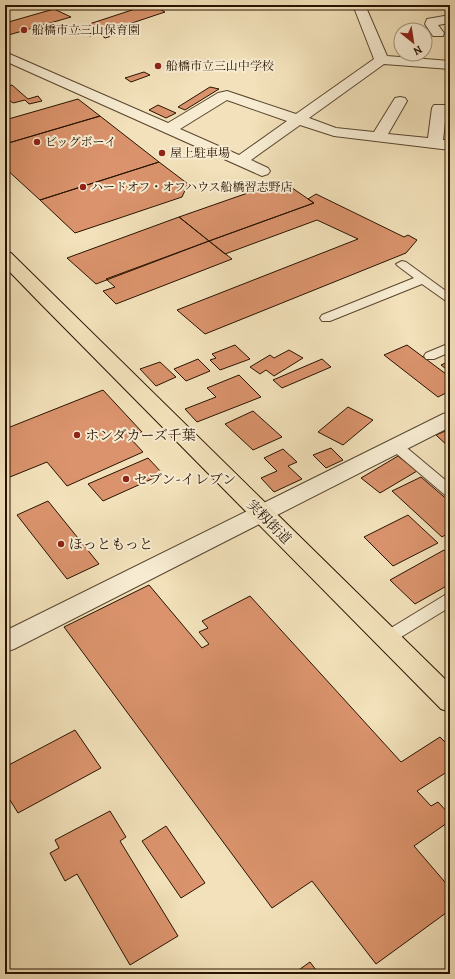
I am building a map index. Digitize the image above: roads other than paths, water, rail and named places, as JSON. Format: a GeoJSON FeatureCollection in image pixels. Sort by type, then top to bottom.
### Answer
{"type":"FeatureCollection","features":[{"type":"Feature","properties":{"kind":"main road","name":"実籾街道"},"geometry":{"type":"LineString","coordinates":[[5,257],[450,701]]}},
{"type":"Feature","properties":{"kind":"street"},"geometry":{"type":"LineString","coordinates":[[359,5],[377,46],[381,60]]}},
{"type":"Feature","properties":{"kind":"street"},"geometry":{"type":"LineString","coordinates":[[438,33],[431,24],[432,22],[450,19]]}},
{"type":"Feature","properties":{"kind":"street"},"geometry":{"type":"LineString","coordinates":[[5,56],[262,171]]}},
{"type":"Feature","properties":{"kind":"street"},"geometry":{"type":"LineString","coordinates":[[240,161],[299,121],[381,60],[450,65]]}},
{"type":"Feature","properties":{"kind":"street"},"geometry":{"type":"LineString","coordinates":[[169,129],[227,95],[334,132],[450,145]]}},
{"type":"Feature","properties":{"kind":"street"},"geometry":{"type":"LineString","coordinates":[[379,137],[400,101]]}},
{"type":"Feature","properties":{"kind":"street"},"geometry":{"type":"LineString","coordinates":[[435,144],[439,108],[450,110]]}},
{"type":"Feature","properties":{"kind":"street"},"geometry":{"type":"LineString","coordinates":[[5,642],[450,419]]}},
{"type":"Feature","properties":{"kind":"lane"},"geometry":{"type":"LineString","coordinates":[[402,264],[450,299]]}},
{"type":"Feature","properties":{"kind":"lane"},"geometry":{"type":"LineString","coordinates":[[326,318],[422,279]]}},
{"type":"Feature","properties":{"kind":"lane"},"geometry":{"type":"LineString","coordinates":[[430,356],[450,347]]}},
{"type":"Feature","properties":{"kind":"lane"},"geometry":{"type":"LineString","coordinates":[[396,446],[450,492]]}},
{"type":"Feature","properties":{"kind":"lane"},"geometry":{"type":"LineString","coordinates":[[387,638],[450,599]]}},
{"type":"Feature","properties":{"kind":"place","name":"船橋市立三山保育園"},"geometry":{"type":"Point","coordinates":[24,30]}},
{"type":"Feature","properties":{"kind":"place","name":"船橋市立三山中学校"},"geometry":{"type":"Point","coordinates":[158,66]}},
{"type":"Feature","properties":{"kind":"place","name":"ビッグボーイ"},"geometry":{"type":"Point","coordinates":[37,142]}},
{"type":"Feature","properties":{"kind":"place","name":"屋上駐車場"},"geometry":{"type":"Point","coordinates":[162,153]}},
{"type":"Feature","properties":{"kind":"place","name":"ハードオフ・オフハウス船橋習志野店"},"geometry":{"type":"Point","coordinates":[83,187]}},
{"type":"Feature","properties":{"kind":"place","name":"ホンダカーズ千葉"},"geometry":{"type":"Point","coordinates":[77,435]}},
{"type":"Feature","properties":{"kind":"place","name":"セブン-イレブン"},"geometry":{"type":"Point","coordinates":[126,479]}},
{"type":"Feature","properties":{"kind":"place","name":"ほっともっと"},"geometry":{"type":"Point","coordinates":[61,544]}}]}
